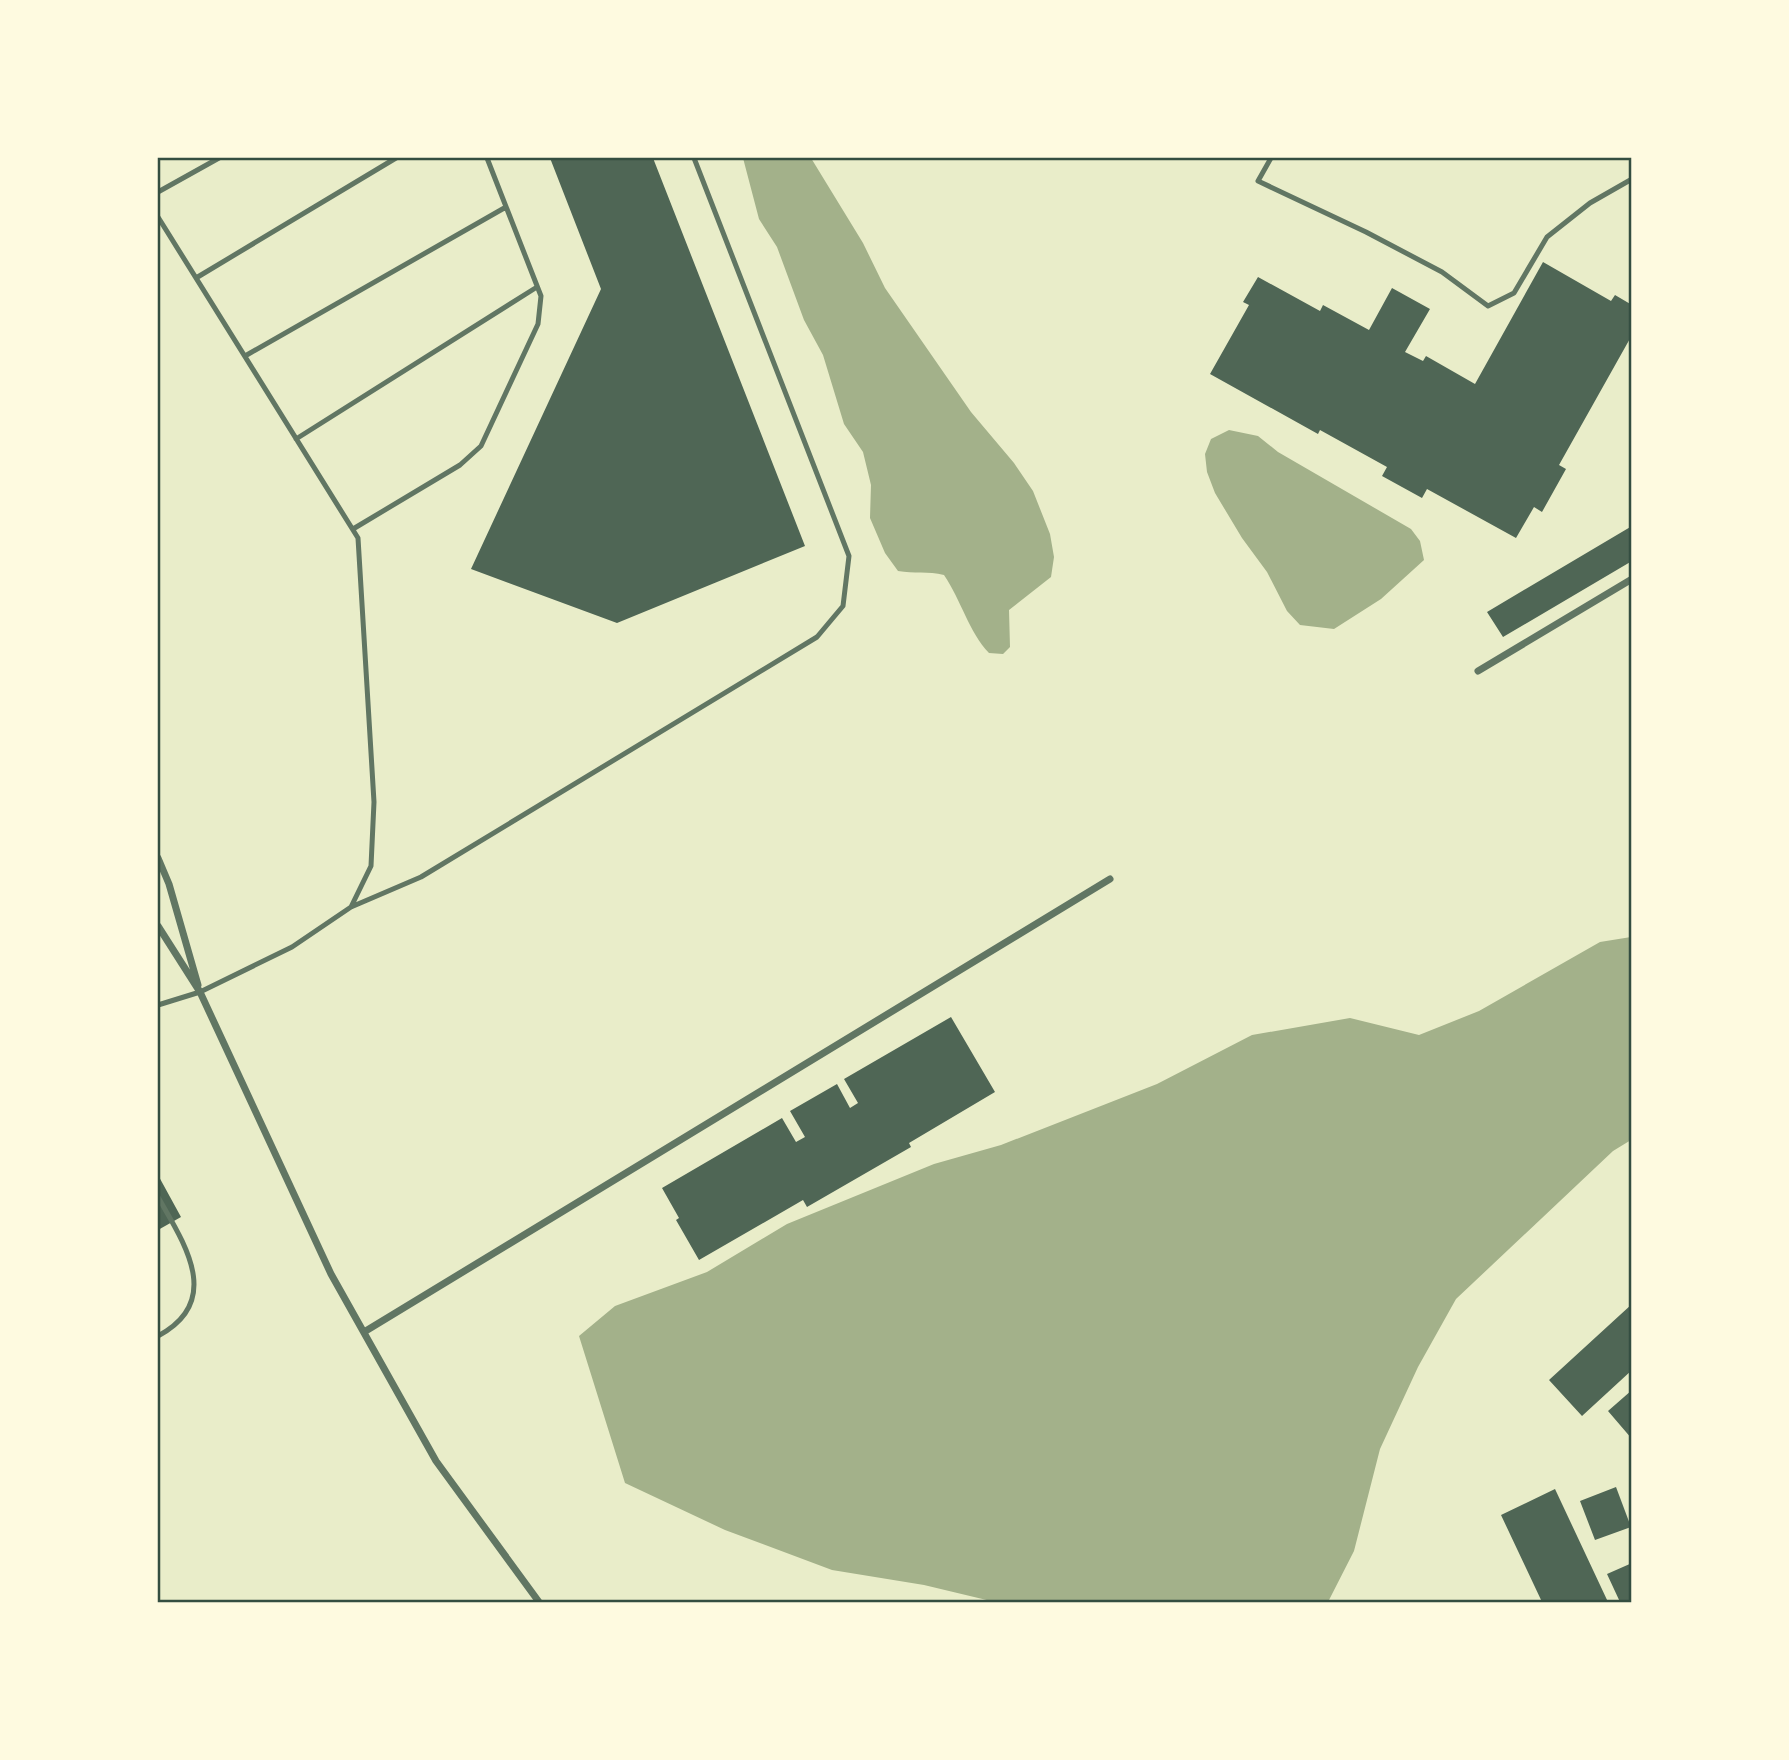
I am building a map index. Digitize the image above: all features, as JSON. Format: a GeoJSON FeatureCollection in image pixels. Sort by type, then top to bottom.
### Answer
{"type":"FeatureCollection","features":[{"type":"Feature","properties":{"kind":"street"},"geometry":{"type":"LineString","coordinates":[[1478,671],[1632,579]]}},
{"type":"Feature","properties":{"kind":"street"},"geometry":{"type":"LineString","coordinates":[[158,858],[169,884],[200,992]]}},
{"type":"Feature","properties":{"kind":"street"},"geometry":{"type":"LineString","coordinates":[[364,1332],[1110,878]]}},
{"type":"Feature","properties":{"kind":"street"},"geometry":{"type":"LineString","coordinates":[[158,926],[200,992],[331,1274],[436,1461],[539,1602]]}},
{"type":"Feature","properties":{"kind":"lane"},"geometry":{"type":"LineString","coordinates":[[158,192],[219,158]]}},
{"type":"Feature","properties":{"kind":"lane"},"geometry":{"type":"LineString","coordinates":[[196,278],[396,158]]}},
{"type":"Feature","properties":{"kind":"lane"},"geometry":{"type":"LineString","coordinates":[[353,529],[460,465],[481,446],[538,324],[541,296],[487,158]]}},
{"type":"Feature","properties":{"kind":"lane"},"geometry":{"type":"LineString","coordinates":[[158,1005],[200,992],[292,947],[351,907],[421,877],[817,637],[843,606],[849,556],[694,158]]}},
{"type":"Feature","properties":{"kind":"lane"},"geometry":{"type":"LineString","coordinates":[[1271,158],[1258,181],[1366,232],[1442,272],[1488,306],[1514,293],[1547,237],[1590,203],[1632,179]]}},
{"type":"Feature","properties":{"kind":"lane"},"geometry":{"type":"LineString","coordinates":[[245,356],[506,207]]}},
{"type":"Feature","properties":{"kind":"lane"},"geometry":{"type":"LineString","coordinates":[[158,216],[358,538],[374,802],[371,866],[351,907]]}},
{"type":"Feature","properties":{"kind":"lane"},"geometry":{"type":"LineString","coordinates":[[296,439],[537,287]]}},
{"type":"Feature","properties":{"kind":"lane"},"geometry":{"type":"LineString","coordinates":[[158,1197],[189,1250],[195,1272],[194,1291],[184,1315],[158,1336]]}},
{"type":"Feature","properties":{"kind":"shaded area"},"geometry":{"type":"Polygon","coordinates":[[[743,158],[811,158],[863,243],[885,288],[971,412],[1014,463],[1033,491],[1050,534],[1054,557],[1051,577],[1009,610],[1010,647],[1003,654],[989,653],[982,645],[944,575],[898,571],[885,553],[870,518],[871,485],[863,452],[844,424],[823,355],[804,320],[777,247],[759,219],[743,158]]]}},
{"type":"Feature","properties":{"kind":"shaded area"},"geometry":{"type":"Polygon","coordinates":[[[1229,430],[1258,436],[1278,452],[1411,529],[1420,541],[1424,560],[1381,599],[1334,629],[1300,625],[1287,611],[1267,572],[1242,538],[1215,493],[1207,472],[1205,454],[1211,439],[1229,430]]]}},
{"type":"Feature","properties":{"kind":"shaded area"},"geometry":{"type":"Polygon","coordinates":[[[1631,937],[1631,1140],[1613,1151],[1456,1299],[1418,1367],[1380,1449],[1354,1551],[1328,1602],[995,1602],[924,1585],[832,1570],[725,1530],[625,1483],[579,1336],[615,1306],[707,1272],[787,1224],[934,1164],[1001,1145],[1157,1084],[1252,1035],[1350,1018],[1419,1035],[1479,1011],[1600,942],[1631,937]]]}},
{"type":"Feature","properties":{"kind":"building"},"geometry":{"type":"Polygon","coordinates":[[[550,158],[653,158],[805,546],[617,623],[471,569],[601,289],[550,158]]]}},
{"type":"Feature","properties":{"kind":"building"},"geometry":{"type":"Polygon","coordinates":[[[1543,262],[1611,301],[1615,295],[1632,305],[1632,335],[1559,465],[1566,469],[1542,512],[1534,507],[1516,538],[1427,489],[1422,498],[1382,476],[1387,467],[1320,430],[1318,434],[1210,374],[1249,305],[1243,302],[1258,277],[1320,311],[1323,305],[1369,330],[1392,288],[1430,309],[1405,352],[1423,361],[1426,356],[1475,384],[1543,262]]]}},
{"type":"Feature","properties":{"kind":"building"},"geometry":{"type":"Polygon","coordinates":[[[1632,526],[1632,561],[1503,637],[1487,612],[1632,526]]]}},
{"type":"Feature","properties":{"kind":"building"},"geometry":{"type":"Polygon","coordinates":[[[951,1017],[995,1092],[909,1143],[911,1147],[807,1207],[803,1200],[699,1260],[676,1220],[679,1218],[662,1188],[782,1118],[796,1142],[805,1137],[790,1111],[837,1084],[850,1108],[858,1103],[844,1079],[951,1017]]]}},
{"type":"Feature","properties":{"kind":"building"},"geometry":{"type":"Polygon","coordinates":[[[158,1175],[181,1217],[158,1230],[158,1175]]]}},
{"type":"Feature","properties":{"kind":"building"},"geometry":{"type":"Polygon","coordinates":[[[1632,1304],[1632,1370],[1582,1416],[1549,1380],[1632,1304]]]}},
{"type":"Feature","properties":{"kind":"building"},"geometry":{"type":"Polygon","coordinates":[[[1632,1390],[1632,1439],[1608,1411],[1632,1390]]]}},
{"type":"Feature","properties":{"kind":"building"},"geometry":{"type":"Polygon","coordinates":[[[1616,1487],[1631,1527],[1595,1540],[1580,1501],[1616,1487]]]}},
{"type":"Feature","properties":{"kind":"building"},"geometry":{"type":"Polygon","coordinates":[[[1555,1489],[1608,1602],[1542,1602],[1501,1515],[1555,1489]]]}},
{"type":"Feature","properties":{"kind":"building"},"geometry":{"type":"Polygon","coordinates":[[[1632,1563],[1632,1602],[1620,1602],[1607,1574],[1632,1563]]]}}]}
